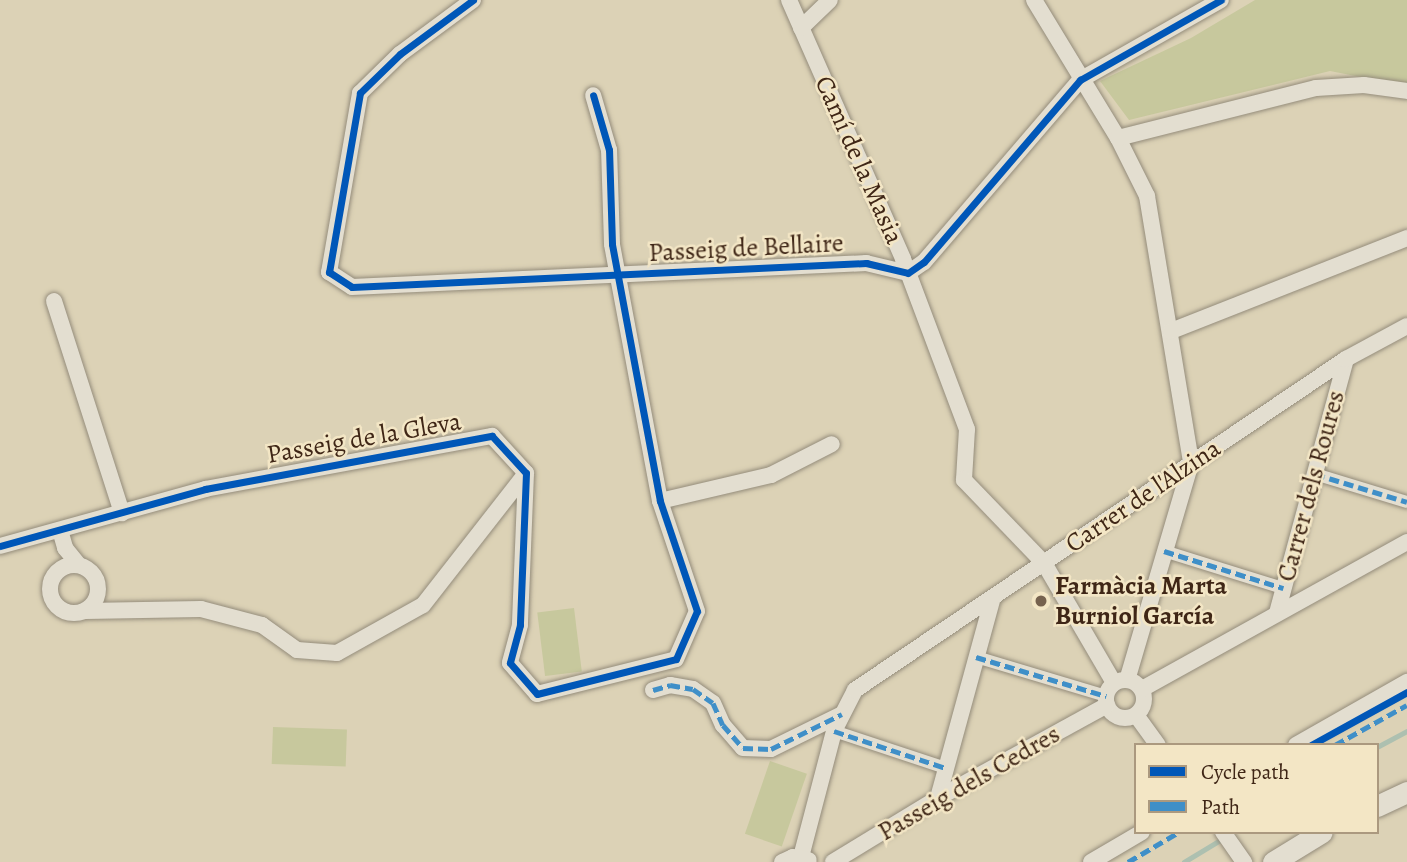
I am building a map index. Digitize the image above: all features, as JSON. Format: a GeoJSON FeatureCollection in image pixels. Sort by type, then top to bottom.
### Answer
{"type":"FeatureCollection","features":[{"type":"Feature","properties":{"kind":"street","name":"Passeig de Bellaire"},"geometry":{"type":"LineString","coordinates":[[472,0],[400,54],[360,93],[329,272],[352,287],[866,263],[908,273]]}},
{"type":"Feature","properties":{"kind":"street","name":"Camí de la Masia"},"geometry":{"type":"LineString","coordinates":[[789,0],[908,273],[967,429],[964,480],[1044,564],[1113,691]]}},
{"type":"Feature","properties":{"kind":"street"},"geometry":{"type":"LineString","coordinates":[[801,27],[830,0]]}},
{"type":"Feature","properties":{"kind":"street"},"geometry":{"type":"LineString","coordinates":[[1034,0],[1080,80],[1118,138],[1147,196],[1171,331],[1191,463],[1164,551],[1113,691],[1121,718],[1136,715],[1144,703],[1142,689]]}},
{"type":"Feature","properties":{"kind":"street"},"geometry":{"type":"LineString","coordinates":[[908,273],[924,262],[1080,80],[1222,0]]}},
{"type":"Feature","properties":{"kind":"street"},"geometry":{"type":"LineString","coordinates":[[1118,138],[1316,88],[1364,85],[1407,92]]}},
{"type":"Feature","properties":{"kind":"street"},"geometry":{"type":"LineString","coordinates":[[526,473],[520,625],[510,663],[537,694],[676,659],[697,611],[660,501],[612,244],[609,150],[593,95]]}},
{"type":"Feature","properties":{"kind":"street"},"geometry":{"type":"LineString","coordinates":[[1171,331],[1407,238]]}},
{"type":"Feature","properties":{"kind":"street"},"geometry":{"type":"LineString","coordinates":[[54,301],[122,513]]}},
{"type":"Feature","properties":{"kind":"street","name":"Carrer de l'Alzina"},"geometry":{"type":"LineString","coordinates":[[806,860],[834,731],[855,690],[1346,359],[1407,326]]}},
{"type":"Feature","properties":{"kind":"street","name":"Carrer dels Roures"},"geometry":{"type":"LineString","coordinates":[[1277,613],[1346,359]]}},
{"type":"Feature","properties":{"kind":"street","name":"Passeig de la Gleva"},"geometry":{"type":"LineString","coordinates":[[0,546],[205,489],[492,436],[526,473]]}},
{"type":"Feature","properties":{"kind":"street"},"geometry":{"type":"LineString","coordinates":[[660,501],[771,475],[832,444]]}},
{"type":"Feature","properties":{"kind":"street"},"geometry":{"type":"LineString","coordinates":[[78,564],[54,575],[50,593],[66,612],[201,608],[262,625],[297,650],[337,653],[423,605],[526,473]]}},
{"type":"Feature","properties":{"kind":"street"},"geometry":{"type":"LineString","coordinates":[[1315,474],[1407,502]]}},
{"type":"Feature","properties":{"kind":"street"},"geometry":{"type":"LineString","coordinates":[[60,530],[65,548],[78,564],[98,581],[97,599],[85,611]]}},
{"type":"Feature","properties":{"kind":"street"},"geometry":{"type":"LineString","coordinates":[[976,657],[1113,691],[1142,689],[1407,542]]}},
{"type":"Feature","properties":{"kind":"street"},"geometry":{"type":"LineString","coordinates":[[1164,551],[1283,588]]}},
{"type":"Feature","properties":{"kind":"street"},"geometry":{"type":"LineString","coordinates":[[938,797],[992,600]]}},
{"type":"Feature","properties":{"kind":"street"},"geometry":{"type":"LineString","coordinates":[[1300,743],[1407,682]]}},
{"type":"Feature","properties":{"kind":"street"},"geometry":{"type":"LineString","coordinates":[[653,691],[670,685],[693,689],[713,703],[723,725],[743,748],[771,749],[842,714]]}},
{"type":"Feature","properties":{"kind":"street","name":"Passeig dels Cedres"},"geometry":{"type":"LineString","coordinates":[[833,862],[1113,691]]}},
{"type":"Feature","properties":{"kind":"street"},"geometry":{"type":"LineString","coordinates":[[1136,715],[1157,743]]}},
{"type":"Feature","properties":{"kind":"street"},"geometry":{"type":"LineString","coordinates":[[834,731],[946,768]]}},
{"type":"Feature","properties":{"kind":"street"},"geometry":{"type":"LineString","coordinates":[[1379,805],[1406,794]]}},
{"type":"Feature","properties":{"kind":"street"},"geometry":{"type":"LineString","coordinates":[[1091,862],[1139,834]]}},
{"type":"Feature","properties":{"kind":"street"},"geometry":{"type":"LineString","coordinates":[[1224,834],[1244,862]]}},
{"type":"Feature","properties":{"kind":"street"},"geometry":{"type":"LineString","coordinates":[[1273,862],[1319,834]]}},
{"type":"Feature","properties":{"kind":"street"},"geometry":{"type":"LineString","coordinates":[[782,862],[806,860]]}},
{"type":"Feature","properties":{"kind":"green space"},"geometry":{"type":"Polygon","coordinates":[[[1255,0],[1407,0],[1407,86],[1330,71],[1129,120],[1100,81],[1191,38],[1255,0]]]}},
{"type":"Feature","properties":{"kind":"green space"},"geometry":{"type":"Polygon","coordinates":[[[574,608],[582,672],[545,676],[537,613],[574,608]]]}},
{"type":"Feature","properties":{"kind":"green space"},"geometry":{"type":"Polygon","coordinates":[[[273,727],[347,730],[346,767],[272,764],[273,727]]]}},
{"type":"Feature","properties":{"kind":"green space"},"geometry":{"type":"Polygon","coordinates":[[[770,761],[807,774],[782,847],[745,834],[770,761]]]}},
{"type":"Feature","properties":{"kind":"waterway"},"geometry":{"type":"LineString","coordinates":[[1379,746],[1407,731]]}},
{"type":"Feature","properties":{"kind":"waterway"},"geometry":{"type":"LineString","coordinates":[[1184,862],[1222,839]]}},
{"type":"Feature","properties":{"kind":"marked path"},"geometry":{"type":"LineString","coordinates":[[1315,474],[1407,502]]}},
{"type":"Feature","properties":{"kind":"marked path"},"geometry":{"type":"LineString","coordinates":[[1164,551],[1283,588]]}},
{"type":"Feature","properties":{"kind":"marked path"},"geometry":{"type":"LineString","coordinates":[[976,657],[1106,696]]}},
{"type":"Feature","properties":{"kind":"marked path"},"geometry":{"type":"LineString","coordinates":[[653,690],[670,685],[693,689],[713,703],[723,725],[743,748],[771,749],[842,714]]}},
{"type":"Feature","properties":{"kind":"marked path"},"geometry":{"type":"LineString","coordinates":[[1339,743],[1407,705]]}},
{"type":"Feature","properties":{"kind":"marked path"},"geometry":{"type":"LineString","coordinates":[[834,731],[946,768]]}},
{"type":"Feature","properties":{"kind":"marked path"},"geometry":{"type":"LineString","coordinates":[[1128,862],[1176,834]]}},
{"type":"Feature","properties":{"kind":"cycle path"},"geometry":{"type":"LineString","coordinates":[[473,0],[400,54],[360,93],[329,272],[352,287],[866,263],[908,273],[924,262],[1080,80],[1221,0]]}},
{"type":"Feature","properties":{"kind":"cycle path"},"geometry":{"type":"LineString","coordinates":[[0,546],[205,489],[492,436],[526,473],[520,625],[510,663],[537,694],[676,659],[697,611],[660,501],[612,244],[609,150],[593,95]]}},
{"type":"Feature","properties":{"kind":"cycle path"},"geometry":{"type":"LineString","coordinates":[[1315,743],[1407,692]]}},
{"type":"Feature","properties":{"kind":"place","name":"Farmàcia Marta Burniol García"},"geometry":{"type":"Point","coordinates":[1041,601]}}]}
